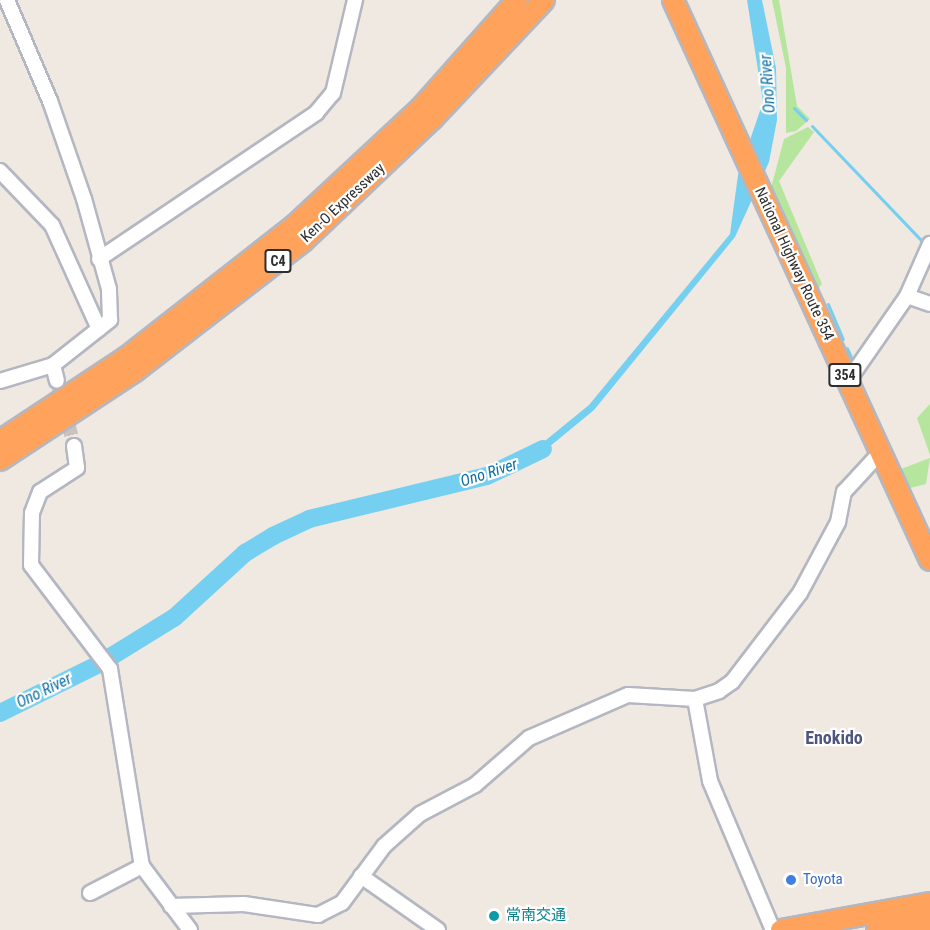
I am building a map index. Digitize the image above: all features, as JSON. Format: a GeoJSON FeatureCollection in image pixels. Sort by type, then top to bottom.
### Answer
{"type":"FeatureCollection","features":[{"type":"Feature","properties":{"kind":"highway","name":"Ken-O Expressway"},"geometry":{"type":"LineString","coordinates":[[0,460],[135,371],[303,241],[524,23],[544,0]]}},
{"type":"Feature","properties":{"kind":"highway","name":"National Highway Route 354"},"geometry":{"type":"LineString","coordinates":[[673,0],[880,453],[924,533],[930,560]]}},
{"type":"Feature","properties":{"kind":"highway","name":"Ken-O Expressway"},"geometry":{"type":"LineString","coordinates":[[0,441],[127,357],[293,227],[422,107],[513,4]]}},
{"type":"Feature","properties":{"kind":"highway"},"geometry":{"type":"LineString","coordinates":[[781,930],[930,903]]}},
{"type":"Feature","properties":{"kind":"highway"},"geometry":{"type":"LineString","coordinates":[[877,930],[930,921]]}},
{"type":"Feature","properties":{"kind":"street"},"geometry":{"type":"LineString","coordinates":[[0,381],[53,365],[110,320],[99,259],[51,100],[7,0]]}},
{"type":"Feature","properties":{"kind":"street"},"geometry":{"type":"LineString","coordinates":[[99,259],[316,113],[333,93],[355,0]]}},
{"type":"Feature","properties":{"kind":"street"},"geometry":{"type":"LineString","coordinates":[[0,171],[52,225],[99,329]]}},
{"type":"Feature","properties":{"kind":"street"},"geometry":{"type":"LineString","coordinates":[[848,381],[908,296],[930,244]]}},
{"type":"Feature","properties":{"kind":"street"},"geometry":{"type":"LineString","coordinates":[[908,296],[930,304]]}},
{"type":"Feature","properties":{"kind":"street"},"geometry":{"type":"LineString","coordinates":[[53,365],[57,381]]}},
{"type":"Feature","properties":{"kind":"street"},"geometry":{"type":"LineString","coordinates":[[74,446],[77,468],[40,492],[32,513],[31,565],[110,669],[142,866],[190,930]]}},
{"type":"Feature","properties":{"kind":"street"},"geometry":{"type":"LineString","coordinates":[[171,906],[243,904],[318,915],[342,903],[361,876],[420,814],[475,785],[545,729],[628,695],[695,699],[732,682],[800,592],[838,522],[844,492],[880,453]]}},
{"type":"Feature","properties":{"kind":"street"},"geometry":{"type":"LineString","coordinates":[[695,699],[710,781],[773,930]]}},
{"type":"Feature","properties":{"kind":"street"},"geometry":{"type":"LineString","coordinates":[[90,893],[142,866]]}},
{"type":"Feature","properties":{"kind":"street"},"geometry":{"type":"LineString","coordinates":[[361,876],[438,930]]}},
{"type":"Feature","properties":{"kind":"green space"},"geometry":{"type":"Polygon","coordinates":[[[772,0],[779,0],[797,106],[810,119],[796,131],[786,133],[786,68],[772,0]]]}},
{"type":"Feature","properties":{"kind":"green space"},"geometry":{"type":"Polygon","coordinates":[[[808,127],[814,132],[779,181],[822,284],[817,290],[771,188],[784,139],[808,127]]]}},
{"type":"Feature","properties":{"kind":"green space"},"geometry":{"type":"Polygon","coordinates":[[[930,404],[930,455],[917,418],[930,404]]]}},
{"type":"Feature","properties":{"kind":"green space"},"geometry":{"type":"Polygon","coordinates":[[[930,458],[926,484],[910,488],[901,469],[930,458]]]}},
{"type":"Feature","properties":{"kind":"water"},"geometry":{"type":"Polygon","coordinates":[[[747,0],[762,0],[776,68],[777,120],[769,162],[735,237],[594,410],[526,466],[524,458],[589,405],[730,234],[738,175],[763,102],[747,0]]]}},
{"type":"Feature","properties":{"kind":"waterway"},"geometry":{"type":"LineString","coordinates":[[794,108],[806,120]]}},
{"type":"Feature","properties":{"kind":"waterway"},"geometry":{"type":"LineString","coordinates":[[812,126],[924,243]]}},
{"type":"Feature","properties":{"kind":"waterway"},"geometry":{"type":"LineString","coordinates":[[828,304],[843,339]]}},
{"type":"Feature","properties":{"kind":"waterway"},"geometry":{"type":"LineString","coordinates":[[847,348],[854,364]]}},
{"type":"Feature","properties":{"kind":"waterway","name":"Ono River"},"geometry":{"type":"LineString","coordinates":[[0,713],[99,664],[175,617],[245,553],[273,536],[309,519],[487,476],[543,449]]}},
{"type":"Feature","properties":{"kind":"tunnel"},"geometry":{"type":"LineString","coordinates":[[57,381],[74,446]]}},
{"type":"Feature","properties":{"kind":"place","name":"Toyota"},"geometry":{"type":"Point","coordinates":[791,880]}},
{"type":"Feature","properties":{"kind":"place","name":"常南交通"},"geometry":{"type":"Point","coordinates":[494,916]}},
{"type":"Feature","properties":{"kind":"district","name":"Enokido"},"geometry":{"type":"Point","coordinates":[834,738]}}]}
